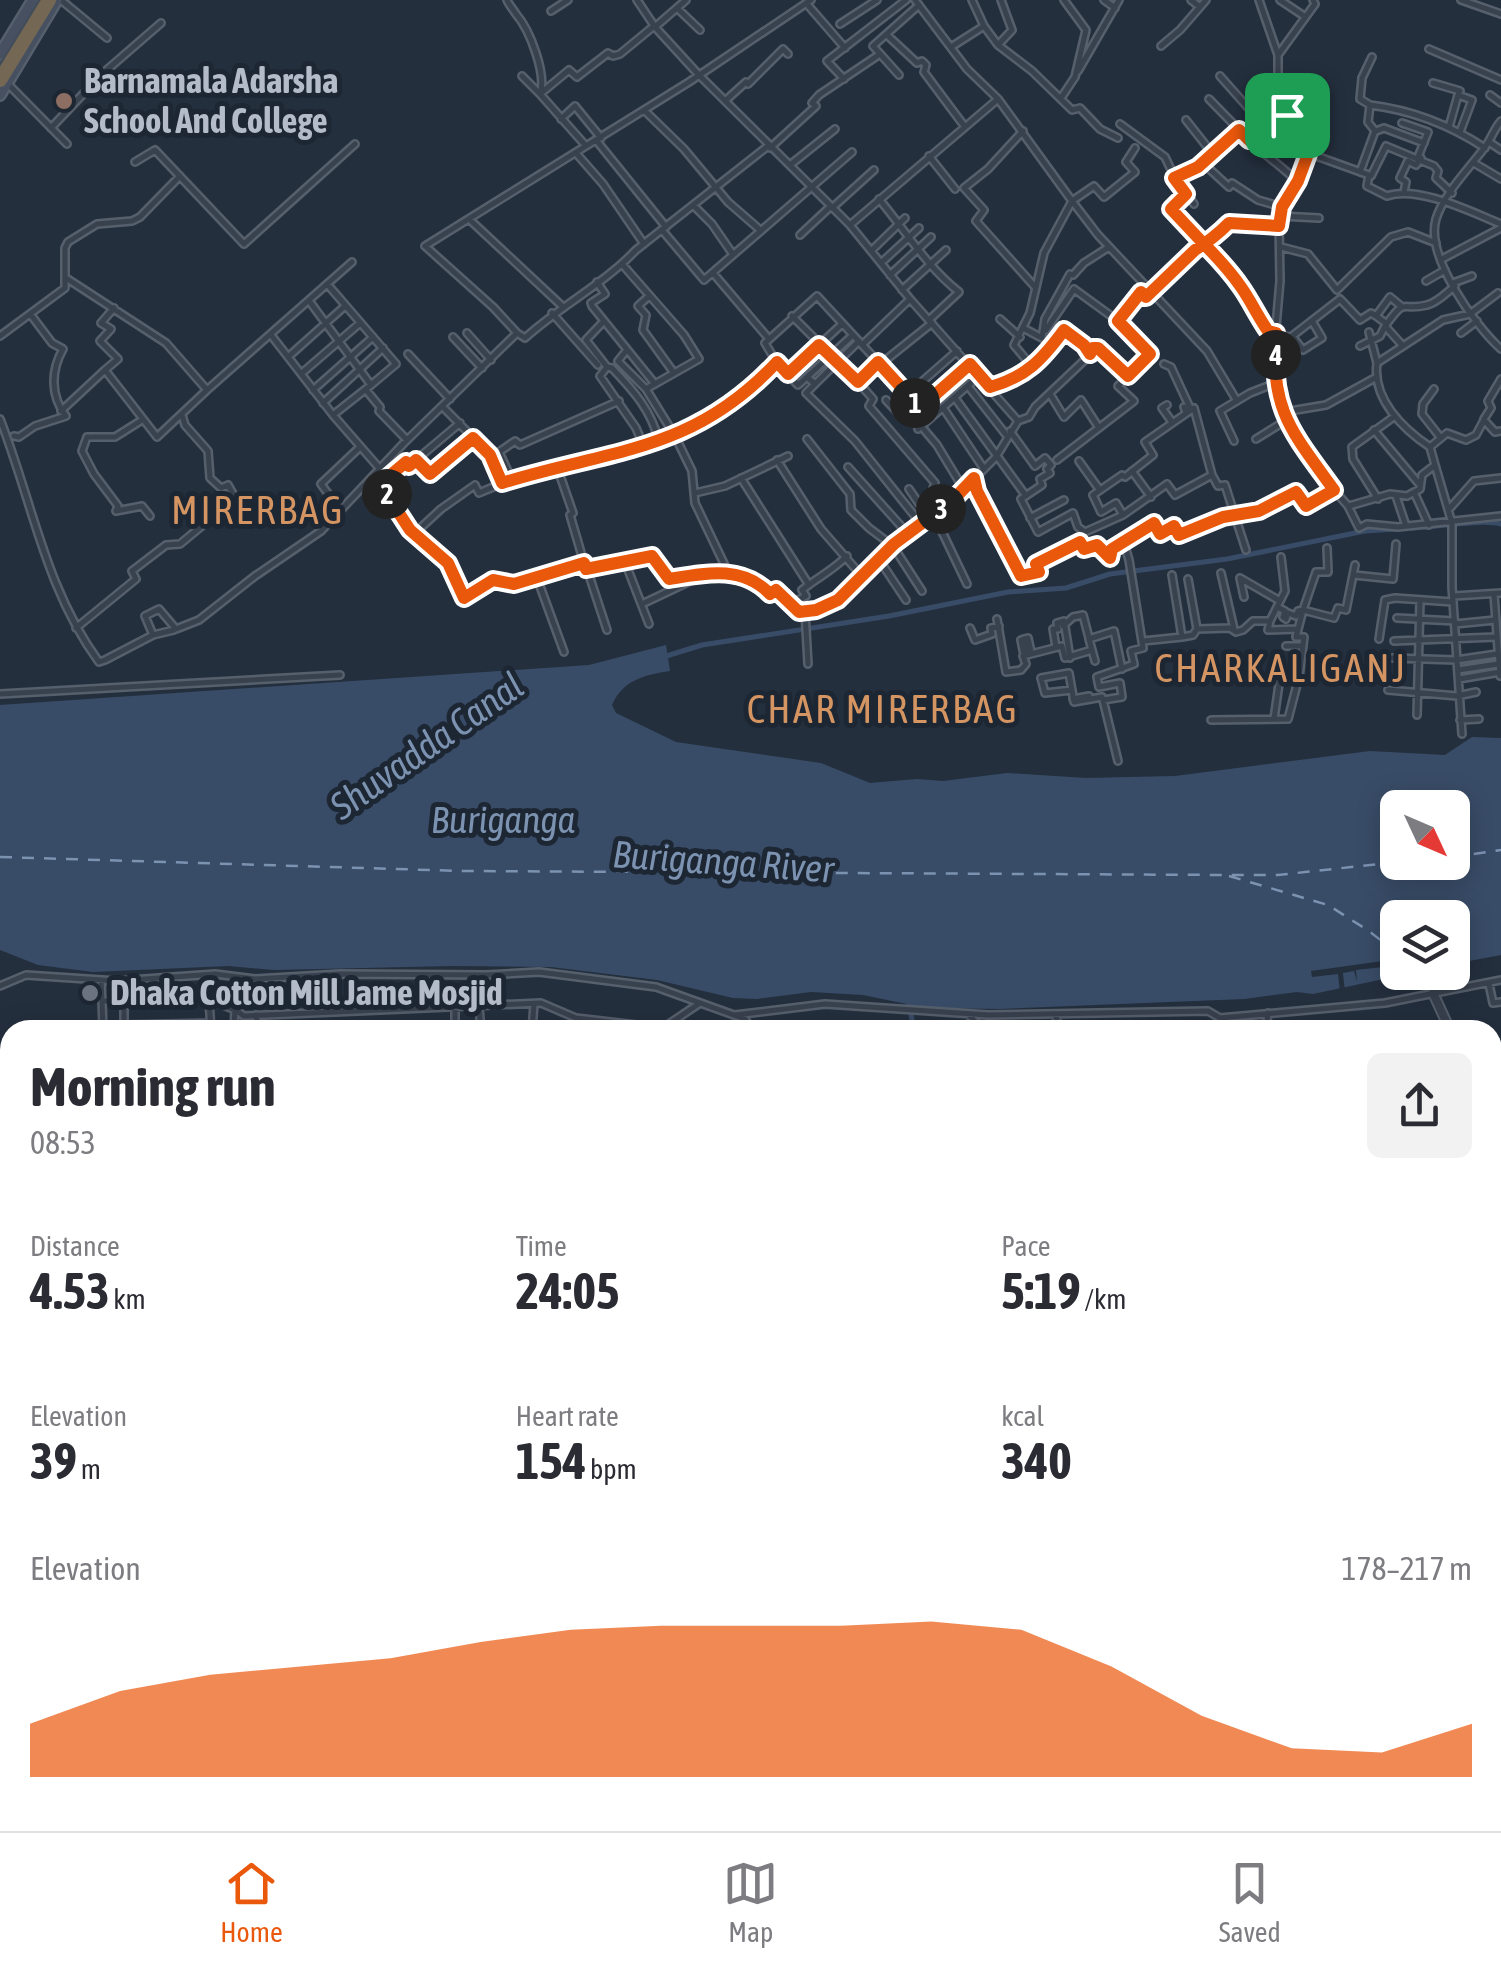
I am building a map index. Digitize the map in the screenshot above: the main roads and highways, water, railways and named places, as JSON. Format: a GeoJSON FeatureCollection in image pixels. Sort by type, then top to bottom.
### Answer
{"type":"FeatureCollection","features":[{"type":"Feature","properties":{"kind":"highway"},"geometry":{"type":"LineString","coordinates":[[0,64],[36,0]]}},
{"type":"Feature","properties":{"kind":"highway"},"geometry":{"type":"LineString","coordinates":[[4,81],[49,0]]}},
{"type":"Feature","properties":{"kind":"main road"},"geometry":{"type":"LineString","coordinates":[[0,54],[36,0]]}},
{"type":"Feature","properties":{"kind":"main road"},"geometry":{"type":"LineString","coordinates":[[0,95],[4,81],[59,0]]}},
{"type":"Feature","properties":{"kind":"water","name":"Buriganga"},"geometry":{"type":"Polygon","coordinates":[[[666,645],[670,671],[628,684],[612,705],[616,713],[676,742],[821,763],[870,783],[943,781],[1007,773],[1086,778],[1175,776],[1370,751],[1445,755],[1472,737],[1501,738],[1501,955],[1470,961],[1470,900],[1380,900],[1380,980],[1313,994],[1297,992],[1244,999],[1000,1009],[926,1008],[863,995],[811,992],[733,998],[657,980],[551,967],[274,970],[228,966],[93,972],[38,965],[0,950],[0,705],[589,665],[666,645]]]}},
{"type":"Feature","properties":{"kind":"waterway","name":"Shuvadda Canal"},"geometry":{"type":"LineString","coordinates":[[1412,528],[1501,524]]}},
{"type":"Feature","properties":{"kind":"waterway","name":"Shuvadda Canal"},"geometry":{"type":"LineString","coordinates":[[660,658],[702,645],[889,616],[1008,592],[1066,588],[1110,574],[1227,559],[1365,531],[1396,529]]}},
{"type":"Feature","properties":{"kind":"waterway"},"geometry":{"type":"LineString","coordinates":[[908,999],[912,1020]]}},
{"type":"Feature","properties":{"kind":"place","name":"Barnamala Adarsha School And College"},"geometry":{"type":"Point","coordinates":[64,101]}},
{"type":"Feature","properties":{"kind":"place","name":"Dhaka Cotton Mill Jame Mosjid"},"geometry":{"type":"Point","coordinates":[90,993]}},
{"type":"Feature","properties":{"kind":"district","name":"MIRERBAG"},"geometry":{"type":"Point","coordinates":[258,510]}},
{"type":"Feature","properties":{"kind":"district","name":"CHARKALIGANJ"},"geometry":{"type":"Point","coordinates":[1281,668]}},
{"type":"Feature","properties":{"kind":"district","name":"CHAR MIRERBAG"},"geometry":{"type":"Point","coordinates":[883,709]}},
{"type":"Feature","properties":{"kind":"water label","name":"Buriganga River"},"geometry":{"type":"Point","coordinates":[723,862]}}]}
